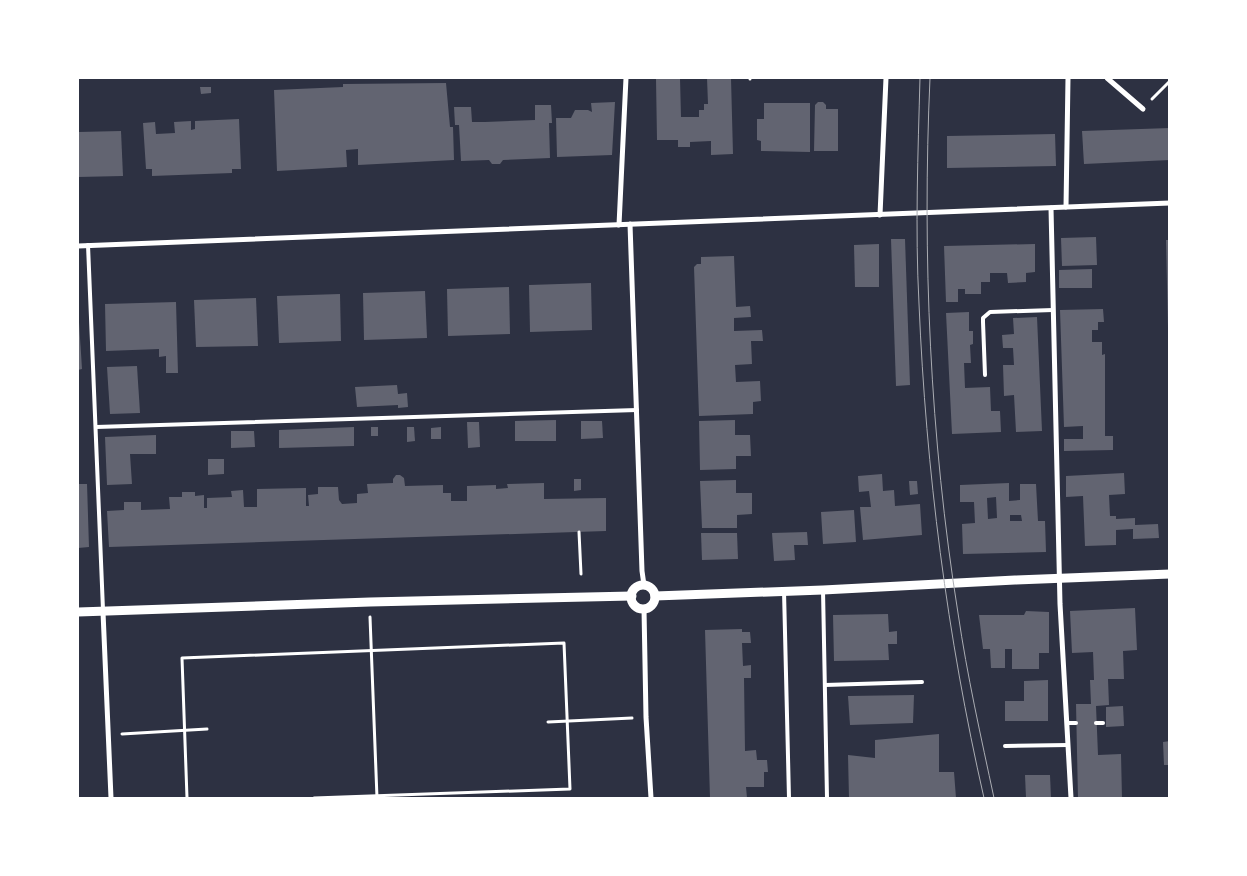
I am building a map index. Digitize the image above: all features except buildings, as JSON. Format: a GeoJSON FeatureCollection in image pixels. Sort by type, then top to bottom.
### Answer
{"type":"FeatureCollection","features":[{"type":"Feature","properties":{"kind":"street"},"geometry":{"type":"LineString","coordinates":[[619,225],[626,78]]}},
{"type":"Feature","properties":{"kind":"street"},"geometry":{"type":"LineString","coordinates":[[880,215],[886,78]]}},
{"type":"Feature","properties":{"kind":"street"},"geometry":{"type":"LineString","coordinates":[[1066,207],[1068,78]]}},
{"type":"Feature","properties":{"kind":"street"},"geometry":{"type":"LineString","coordinates":[[1107,78],[1143,109]]}},
{"type":"Feature","properties":{"kind":"street"},"geometry":{"type":"LineString","coordinates":[[78,246],[1170,203]]}},
{"type":"Feature","properties":{"kind":"street"},"geometry":{"type":"LineString","coordinates":[[1051,208],[1060,604],[1071,798]]}},
{"type":"Feature","properties":{"kind":"street"},"geometry":{"type":"LineString","coordinates":[[630,224],[644,585]]}},
{"type":"Feature","properties":{"kind":"street"},"geometry":{"type":"LineString","coordinates":[[655,596],[784,592],[1170,574]]}},
{"type":"Feature","properties":{"kind":"street"},"geometry":{"type":"LineString","coordinates":[[644,585],[652,588],[655,596],[653,604],[644,608],[636,606],[632,596],[632,592],[637,586],[644,585]]}},
{"type":"Feature","properties":{"kind":"street"},"geometry":{"type":"LineString","coordinates":[[78,612],[370,602],[632,596]]}},
{"type":"Feature","properties":{"kind":"street"},"geometry":{"type":"LineString","coordinates":[[644,608],[646,717],[651,798]]}},
{"type":"Feature","properties":{"kind":"street"},"geometry":{"type":"LineString","coordinates":[[103,612],[111,798]]}},
{"type":"Feature","properties":{"kind":"lane"},"geometry":{"type":"LineString","coordinates":[[88,246],[103,612]]}},
{"type":"Feature","properties":{"kind":"lane"},"geometry":{"type":"LineString","coordinates":[[985,375],[983,322],[986,315],[990,312],[1053,310]]}},
{"type":"Feature","properties":{"kind":"lane"},"geometry":{"type":"LineString","coordinates":[[96,427],[637,410]]}},
{"type":"Feature","properties":{"kind":"lane"},"geometry":{"type":"LineString","coordinates":[[823,590],[827,798]]}},
{"type":"Feature","properties":{"kind":"lane"},"geometry":{"type":"LineString","coordinates":[[784,592],[789,798]]}},
{"type":"Feature","properties":{"kind":"lane"},"geometry":{"type":"LineString","coordinates":[[825,685],[922,682]]}},
{"type":"Feature","properties":{"kind":"lane"},"geometry":{"type":"LineString","coordinates":[[1067,723],[1076,723]]}},
{"type":"Feature","properties":{"kind":"lane"},"geometry":{"type":"LineString","coordinates":[[1096,723],[1103,723]]}},
{"type":"Feature","properties":{"kind":"lane"},"geometry":{"type":"LineString","coordinates":[[1005,746],[1068,745]]}},
{"type":"Feature","properties":{"kind":"path"},"geometry":{"type":"LineString","coordinates":[[1143,109],[1170,81]]}},
{"type":"Feature","properties":{"kind":"path"},"geometry":{"type":"LineString","coordinates":[[578,532],[581,574]]}},
{"type":"Feature","properties":{"kind":"path"},"geometry":{"type":"LineString","coordinates":[[370,602],[377,797]]}},
{"type":"Feature","properties":{"kind":"path"},"geometry":{"type":"LineString","coordinates":[[188,798],[182,658],[564,643],[570,789],[314,798]]}},
{"type":"Feature","properties":{"kind":"path"},"geometry":{"type":"LineString","coordinates":[[548,722],[646,717]]}},
{"type":"Feature","properties":{"kind":"path"},"geometry":{"type":"LineString","coordinates":[[108,735],[207,729]]}},
{"type":"Feature","properties":{"kind":"tram line"},"geometry":{"type":"LineString","coordinates":[[920,78],[917,248],[922,366],[927,428],[940,553],[949,614],[959,676],[984,798]]}},
{"type":"Feature","properties":{"kind":"tram line"},"geometry":{"type":"LineString","coordinates":[[930,78],[927,212],[930,346],[935,413],[948,547],[958,613],[970,683],[994,798]]}}]}
